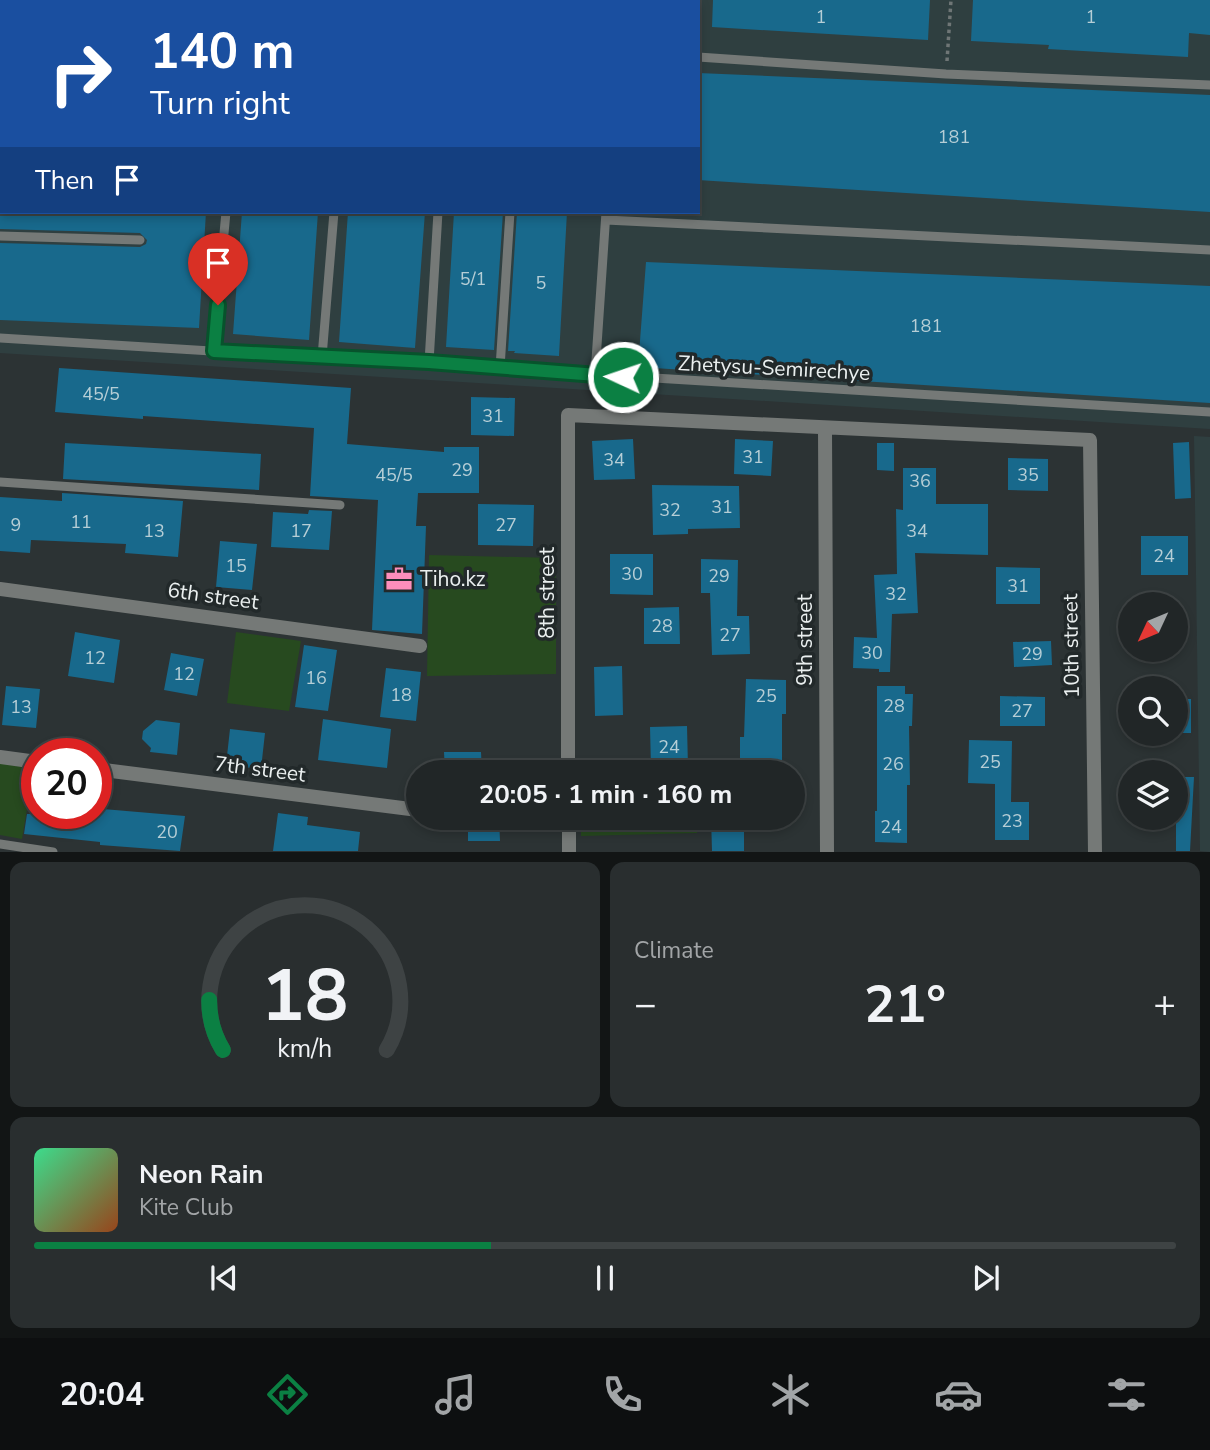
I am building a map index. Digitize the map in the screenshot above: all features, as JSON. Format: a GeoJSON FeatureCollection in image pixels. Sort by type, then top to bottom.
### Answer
{"type":"FeatureCollection","features":[{"type":"Feature","properties":{"kind":"street","name":"8th street"},"geometry":{"type":"LineString","coordinates":[[568,760],[568,415],[825,429]]}},
{"type":"Feature","properties":{"kind":"street","name":"10th street"},"geometry":{"type":"LineString","coordinates":[[825,429],[1090,440],[1095,852]]}},
{"type":"Feature","properties":{"kind":"street","name":"9th street"},"geometry":{"type":"LineString","coordinates":[[825,429],[827,852]]}},
{"type":"Feature","properties":{"kind":"street","name":"6th street"},"geometry":{"type":"LineString","coordinates":[[0,589],[420,646]]}},
{"type":"Feature","properties":{"kind":"street"},"geometry":{"type":"LineString","coordinates":[[0,757],[21,760]]}},
{"type":"Feature","properties":{"kind":"street","name":"7th street"},"geometry":{"type":"LineString","coordinates":[[112,771],[406,808]]}},
{"type":"Feature","properties":{"kind":"street"},"geometry":{"type":"LineString","coordinates":[[569,830],[569,852]]}},
{"type":"Feature","properties":{"kind":"lane"},"geometry":{"type":"LineString","coordinates":[[700,57],[946,74],[1210,85]]}},
{"type":"Feature","properties":{"kind":"lane"},"geometry":{"type":"LineString","coordinates":[[214,351],[226,214]]}},
{"type":"Feature","properties":{"kind":"lane"},"geometry":{"type":"LineString","coordinates":[[322,357],[334,214]]}},
{"type":"Feature","properties":{"kind":"lane"},"geometry":{"type":"LineString","coordinates":[[429,362],[438,214]]}},
{"type":"Feature","properties":{"kind":"lane"},"geometry":{"type":"LineString","coordinates":[[500,368],[510,214]]}},
{"type":"Feature","properties":{"kind":"lane"},"geometry":{"type":"LineString","coordinates":[[595,375],[606,216],[1210,250]]}},
{"type":"Feature","properties":{"kind":"lane"},"geometry":{"type":"LineString","coordinates":[[0,236],[140,240]]}},
{"type":"Feature","properties":{"kind":"lane","name":"Zhetysu-Semirechye"},"geometry":{"type":"LineString","coordinates":[[0,338],[429,362],[595,375],[1210,412]]}},
{"type":"Feature","properties":{"kind":"lane"},"geometry":{"type":"LineString","coordinates":[[0,482],[340,505]]}},
{"type":"Feature","properties":{"kind":"lane"},"geometry":{"type":"LineString","coordinates":[[0,844],[53,852]]}},
{"type":"Feature","properties":{"kind":"path"},"geometry":{"type":"LineString","coordinates":[[946,74],[951,0]]}},
{"type":"Feature","properties":{"kind":"shaded area"},"geometry":{"type":"Polygon","coordinates":[[[700,0],[1210,0],[1210,429],[0,353],[0,214],[700,214],[700,0]]]}},
{"type":"Feature","properties":{"kind":"shaded area"},"geometry":{"type":"Polygon","coordinates":[[[1194,436],[1210,437],[1210,852],[1200,851],[1194,436]]]}},
{"type":"Feature","properties":{"kind":"green space"},"geometry":{"type":"Polygon","coordinates":[[[429,555],[556,558],[556,674],[427,676],[429,555]]]}},
{"type":"Feature","properties":{"kind":"green space"},"geometry":{"type":"Polygon","coordinates":[[[236,632],[301,641],[289,711],[227,703],[236,632]]]}},
{"type":"Feature","properties":{"kind":"green space"},"geometry":{"type":"Polygon","coordinates":[[[0,762],[21,765],[21,829],[24,829],[22,839],[0,835],[0,762]]]}},
{"type":"Feature","properties":{"kind":"green space"},"geometry":{"type":"Polygon","coordinates":[[[581,830],[697,830],[697,833],[581,836],[581,830]]]}},
{"type":"Feature","properties":{"kind":"building"},"geometry":{"type":"Polygon","coordinates":[[[713,0],[930,0],[928,40],[712,27],[713,0]]]}},
{"type":"Feature","properties":{"kind":"building"},"geometry":{"type":"Polygon","coordinates":[[[973,0],[1210,0],[1210,35],[1189,33],[1188,57],[1048,49],[1049,45],[971,41],[973,0]]]}},
{"type":"Feature","properties":{"kind":"building"},"geometry":{"type":"Polygon","coordinates":[[[700,73],[1210,95],[1210,212],[700,180],[700,73]]]}},
{"type":"Feature","properties":{"kind":"building"},"geometry":{"type":"Polygon","coordinates":[[[0,214],[206,214],[199,328],[0,320],[0,243],[140,247],[146,244],[147,240],[140,233],[0,229],[0,214]]]}},
{"type":"Feature","properties":{"kind":"building"},"geometry":{"type":"Polygon","coordinates":[[[242,214],[318,214],[309,340],[233,334],[242,214]]]}},
{"type":"Feature","properties":{"kind":"building"},"geometry":{"type":"Polygon","coordinates":[[[348,214],[425,214],[415,348],[339,342],[348,214]]]}},
{"type":"Feature","properties":{"kind":"building"},"geometry":{"type":"Polygon","coordinates":[[[454,214],[503,214],[494,350],[446,347],[454,214]]]}},
{"type":"Feature","properties":{"kind":"building"},"geometry":{"type":"Polygon","coordinates":[[[517,214],[567,214],[559,356],[508,351],[517,214]]]}},
{"type":"Feature","properties":{"kind":"building"},"geometry":{"type":"Polygon","coordinates":[[[646,262],[1210,286],[1210,403],[638,367],[646,262]]]}},
{"type":"Feature","properties":{"kind":"building"},"geometry":{"type":"Polygon","coordinates":[[[59,368],[351,388],[347,444],[444,452],[444,447],[479,447],[479,493],[418,493],[416,526],[426,526],[422,634],[372,630],[378,500],[310,496],[314,428],[55,412],[59,368]]]}},
{"type":"Feature","properties":{"kind":"building"},"geometry":{"type":"Polygon","coordinates":[[[471,397],[515,398],[514,436],[471,435],[471,397]]]}},
{"type":"Feature","properties":{"kind":"building"},"geometry":{"type":"Polygon","coordinates":[[[633,439],[635,479],[594,480],[592,441],[633,439]]]}},
{"type":"Feature","properties":{"kind":"building"},"geometry":{"type":"Polygon","coordinates":[[[735,439],[773,441],[771,476],[734,474],[735,439]]]}},
{"type":"Feature","properties":{"kind":"building"},"geometry":{"type":"Polygon","coordinates":[[[1189,442],[1191,498],[1175,499],[1173,443],[1189,442]]]}},
{"type":"Feature","properties":{"kind":"building"},"geometry":{"type":"Polygon","coordinates":[[[65,443],[261,454],[259,490],[63,479],[65,443]]]}},
{"type":"Feature","properties":{"kind":"building"},"geometry":{"type":"Polygon","coordinates":[[[877,443],[894,443],[894,471],[877,470],[877,443]]]}},
{"type":"Feature","properties":{"kind":"building"},"geometry":{"type":"Polygon","coordinates":[[[1008,458],[1048,459],[1048,491],[1008,490],[1008,458]]]}},
{"type":"Feature","properties":{"kind":"building"},"geometry":{"type":"Polygon","coordinates":[[[903,468],[936,468],[936,504],[988,504],[988,555],[915,553],[918,613],[892,614],[890,672],[853,668],[854,637],[877,638],[874,575],[897,574],[896,509],[903,510],[903,468]]]}},
{"type":"Feature","properties":{"kind":"building"},"geometry":{"type":"Polygon","coordinates":[[[652,485],[739,486],[740,528],[688,529],[688,534],[653,535],[652,485]]]}},
{"type":"Feature","properties":{"kind":"building"},"geometry":{"type":"Polygon","coordinates":[[[62,493],[183,501],[178,557],[125,553],[126,544],[31,540],[30,553],[0,551],[0,497],[62,501],[62,493]]]}},
{"type":"Feature","properties":{"kind":"building"},"geometry":{"type":"Polygon","coordinates":[[[478,504],[534,505],[533,546],[478,545],[478,504]]]}},
{"type":"Feature","properties":{"kind":"building"},"geometry":{"type":"Polygon","coordinates":[[[309,510],[332,511],[329,550],[271,547],[273,512],[308,514],[309,510]]]}},
{"type":"Feature","properties":{"kind":"building"},"geometry":{"type":"Polygon","coordinates":[[[1141,536],[1188,536],[1188,575],[1141,575],[1141,536]]]}},
{"type":"Feature","properties":{"kind":"building"},"geometry":{"type":"Polygon","coordinates":[[[220,541],[257,544],[252,590],[216,587],[220,541]]]}},
{"type":"Feature","properties":{"kind":"building"},"geometry":{"type":"Polygon","coordinates":[[[610,554],[653,554],[653,595],[610,594],[610,554]]]}},
{"type":"Feature","properties":{"kind":"building"},"geometry":{"type":"Polygon","coordinates":[[[701,559],[738,560],[737,616],[749,616],[750,654],[712,655],[710,593],[701,593],[701,559]]]}},
{"type":"Feature","properties":{"kind":"building"},"geometry":{"type":"Polygon","coordinates":[[[996,567],[1040,568],[1040,604],[996,604],[996,567]]]}},
{"type":"Feature","properties":{"kind":"building"},"geometry":{"type":"Polygon","coordinates":[[[679,607],[680,644],[644,644],[644,608],[679,607]]]}},
{"type":"Feature","properties":{"kind":"building"},"geometry":{"type":"Polygon","coordinates":[[[75,632],[120,640],[114,683],[68,676],[75,632]]]}},
{"type":"Feature","properties":{"kind":"building"},"geometry":{"type":"Polygon","coordinates":[[[1051,641],[1052,665],[1014,667],[1013,642],[1051,641]]]}},
{"type":"Feature","properties":{"kind":"building"},"geometry":{"type":"Polygon","coordinates":[[[304,645],[337,650],[328,711],[295,707],[304,645]]]}},
{"type":"Feature","properties":{"kind":"building"},"geometry":{"type":"Polygon","coordinates":[[[171,653],[204,659],[197,696],[164,690],[171,653]]]}},
{"type":"Feature","properties":{"kind":"building"},"geometry":{"type":"Polygon","coordinates":[[[622,666],[623,715],[595,716],[594,667],[622,666]]]}},
{"type":"Feature","properties":{"kind":"building"},"geometry":{"type":"Polygon","coordinates":[[[386,668],[421,672],[416,721],[380,717],[386,668]]]}},
{"type":"Feature","properties":{"kind":"building"},"geometry":{"type":"Polygon","coordinates":[[[746,679],[786,680],[786,714],[782,714],[782,760],[740,760],[740,737],[744,737],[746,679]]]}},
{"type":"Feature","properties":{"kind":"building"},"geometry":{"type":"Polygon","coordinates":[[[6,686],[40,689],[36,728],[2,725],[6,686]]]}},
{"type":"Feature","properties":{"kind":"building"},"geometry":{"type":"Polygon","coordinates":[[[877,686],[905,686],[905,694],[913,694],[912,726],[909,726],[907,843],[875,842],[877,686]]]}},
{"type":"Feature","properties":{"kind":"building"},"geometry":{"type":"Polygon","coordinates":[[[1000,696],[1045,697],[1045,726],[1000,726],[1000,696]]]}},
{"type":"Feature","properties":{"kind":"building"},"geometry":{"type":"Polygon","coordinates":[[[1188,699],[1191,699],[1191,733],[1188,733],[1188,699]]]}},
{"type":"Feature","properties":{"kind":"building"},"geometry":{"type":"Polygon","coordinates":[[[323,719],[391,729],[387,768],[318,760],[323,719]]]}},
{"type":"Feature","properties":{"kind":"building"},"geometry":{"type":"Polygon","coordinates":[[[156,720],[180,723],[177,755],[150,752],[151,748],[142,739],[143,731],[156,720]]]}},
{"type":"Feature","properties":{"kind":"building"},"geometry":{"type":"Polygon","coordinates":[[[687,726],[688,760],[651,760],[650,727],[687,726]]]}},
{"type":"Feature","properties":{"kind":"building"},"geometry":{"type":"Polygon","coordinates":[[[230,729],[265,733],[261,769],[226,765],[230,729]]]}},
{"type":"Feature","properties":{"kind":"building"},"geometry":{"type":"Polygon","coordinates":[[[969,740],[1012,741],[1011,802],[1029,802],[1029,840],[995,840],[995,784],[968,783],[969,740]]]}},
{"type":"Feature","properties":{"kind":"building"},"geometry":{"type":"Polygon","coordinates":[[[444,752],[481,752],[481,760],[444,760],[444,752]]]}},
{"type":"Feature","properties":{"kind":"building"},"geometry":{"type":"Polygon","coordinates":[[[1188,777],[1194,777],[1190,851],[1176,851],[1176,830],[1188,830],[1188,777]]]}},
{"type":"Feature","properties":{"kind":"building"},"geometry":{"type":"Polygon","coordinates":[[[112,810],[185,816],[180,851],[100,845],[100,842],[24,834],[25,829],[112,829],[112,810]]]}},
{"type":"Feature","properties":{"kind":"building"},"geometry":{"type":"Polygon","coordinates":[[[278,813],[308,817],[307,825],[360,832],[358,851],[273,851],[278,813]]]}},
{"type":"Feature","properties":{"kind":"building"},"geometry":{"type":"Polygon","coordinates":[[[468,830],[500,830],[500,841],[468,841],[468,830]]]}},
{"type":"Feature","properties":{"kind":"building"},"geometry":{"type":"Polygon","coordinates":[[[711,830],[744,830],[744,851],[712,851],[711,830]]]}},
{"type":"Feature","properties":{"kind":"place","name":"Tiho.kz"},"geometry":{"type":"Point","coordinates":[399,579]}},
{"type":"Feature","properties":{"kind":"route"},"geometry":{"type":"LineString","coordinates":[[218,305],[214,351],[429,362],[623,377]]}}]}
